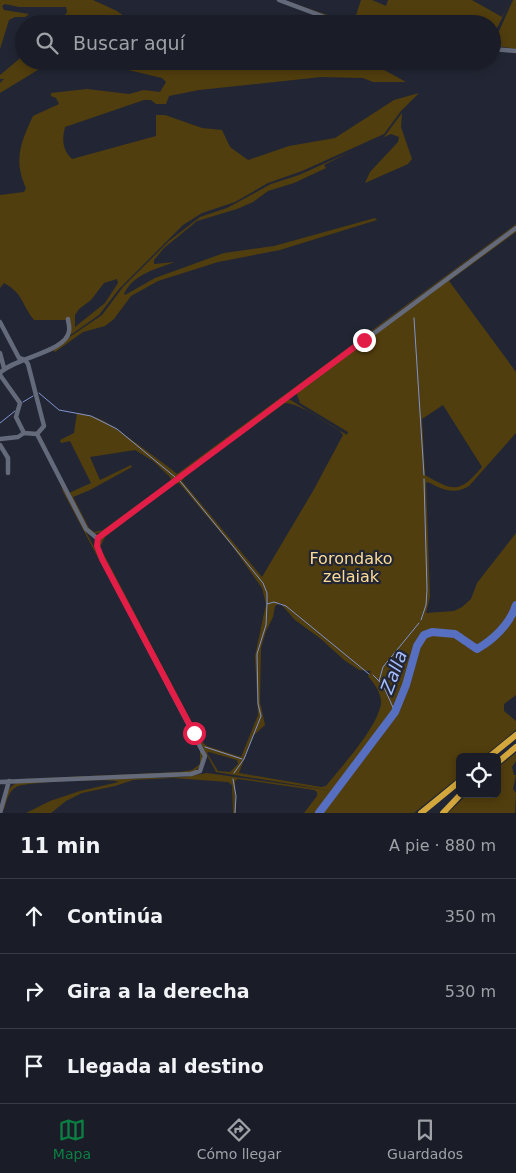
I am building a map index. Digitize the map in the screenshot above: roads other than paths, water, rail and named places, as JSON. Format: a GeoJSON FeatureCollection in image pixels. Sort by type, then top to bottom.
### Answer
{"type":"FeatureCollection","features":[{"type":"Feature","properties":{"kind":"highway"},"geometry":{"type":"LineString","coordinates":[[494,753],[516,735]]}},
{"type":"Feature","properties":{"kind":"highway"},"geometry":{"type":"LineString","coordinates":[[501,759],[516,747]]}},
{"type":"Feature","properties":{"kind":"highway"},"geometry":{"type":"LineString","coordinates":[[421,813],[456,784]]}},
{"type":"Feature","properties":{"kind":"highway"},"geometry":{"type":"LineString","coordinates":[[442,813],[457,798]]}},
{"type":"Feature","properties":{"kind":"street"},"geometry":{"type":"LineString","coordinates":[[279,0],[319,15]]}},
{"type":"Feature","properties":{"kind":"street"},"geometry":{"type":"LineString","coordinates":[[501,50],[516,51]]}},
{"type":"Feature","properties":{"kind":"street"},"geometry":{"type":"LineString","coordinates":[[98,539],[516,228]]}},
{"type":"Feature","properties":{"kind":"street"},"geometry":{"type":"LineString","coordinates":[[24,433],[16,417],[20,403],[0,374],[4,368],[17,361],[25,360],[66,338],[69,331],[68,319]]}},
{"type":"Feature","properties":{"kind":"street"},"geometry":{"type":"LineString","coordinates":[[0,322],[19,358],[25,360]]}},
{"type":"Feature","properties":{"kind":"street"},"geometry":{"type":"LineString","coordinates":[[0,353],[4,368]]}},
{"type":"Feature","properties":{"kind":"street"},"geometry":{"type":"LineString","coordinates":[[25,360],[44,426],[37,434]]}},
{"type":"Feature","properties":{"kind":"street"},"geometry":{"type":"LineString","coordinates":[[0,439],[18,437],[24,433],[37,434]]}},
{"type":"Feature","properties":{"kind":"street"},"geometry":{"type":"LineString","coordinates":[[37,434],[86,529],[98,539]]}},
{"type":"Feature","properties":{"kind":"street"},"geometry":{"type":"LineString","coordinates":[[0,445],[8,458],[8,473]]}},
{"type":"Feature","properties":{"kind":"street"},"geometry":{"type":"LineString","coordinates":[[0,782],[191,774],[200,771],[204,767],[203,750],[98,551],[98,539]]}},
{"type":"Feature","properties":{"kind":"street"},"geometry":{"type":"LineString","coordinates":[[0,813],[9,781]]}},
{"type":"Feature","properties":{"kind":"waterway"},"geometry":{"type":"LineString","coordinates":[[414,318],[424,475]]}},
{"type":"Feature","properties":{"kind":"waterway"},"geometry":{"type":"LineString","coordinates":[[39,393],[59,410],[91,416],[117,429],[175,477]]}},
{"type":"Feature","properties":{"kind":"waterway"},"geometry":{"type":"LineString","coordinates":[[23,402],[33,396]]}},
{"type":"Feature","properties":{"kind":"waterway"},"geometry":{"type":"LineString","coordinates":[[0,423],[15,411]]}},
{"type":"Feature","properties":{"kind":"waterway"},"geometry":{"type":"LineString","coordinates":[[421,620],[426,605],[427,590],[424,479]]}},
{"type":"Feature","properties":{"kind":"waterway"},"geometry":{"type":"LineString","coordinates":[[180,481],[263,583],[267,593],[267,604],[274,602],[286,606],[369,674]]}},
{"type":"Feature","properties":{"kind":"waterway"},"geometry":{"type":"LineString","coordinates":[[234,773],[244,759],[261,716],[258,704],[257,654],[266,625],[267,604]]}},
{"type":"Feature","properties":{"kind":"waterway","name":"Zalla"},"geometry":{"type":"LineString","coordinates":[[319,813],[395,712],[406,685],[417,646],[424,635],[432,632],[455,634],[477,649],[500,631],[510,619],[516,605]]}},
{"type":"Feature","properties":{"kind":"waterway"},"geometry":{"type":"LineString","coordinates":[[379,681],[383,667],[419,623]]}},
{"type":"Feature","properties":{"kind":"waterway"},"geometry":{"type":"LineString","coordinates":[[373,675],[383,685],[395,712]]}},
{"type":"Feature","properties":{"kind":"waterway"},"geometry":{"type":"LineString","coordinates":[[205,747],[242,759]]}},
{"type":"Feature","properties":{"kind":"waterway"},"geometry":{"type":"LineString","coordinates":[[233,779],[236,796],[235,813]]}},
{"type":"Feature","properties":{"kind":"park label","name":"Forondako zelaiak"},"geometry":{"type":"Point","coordinates":[351,567]}}]}
